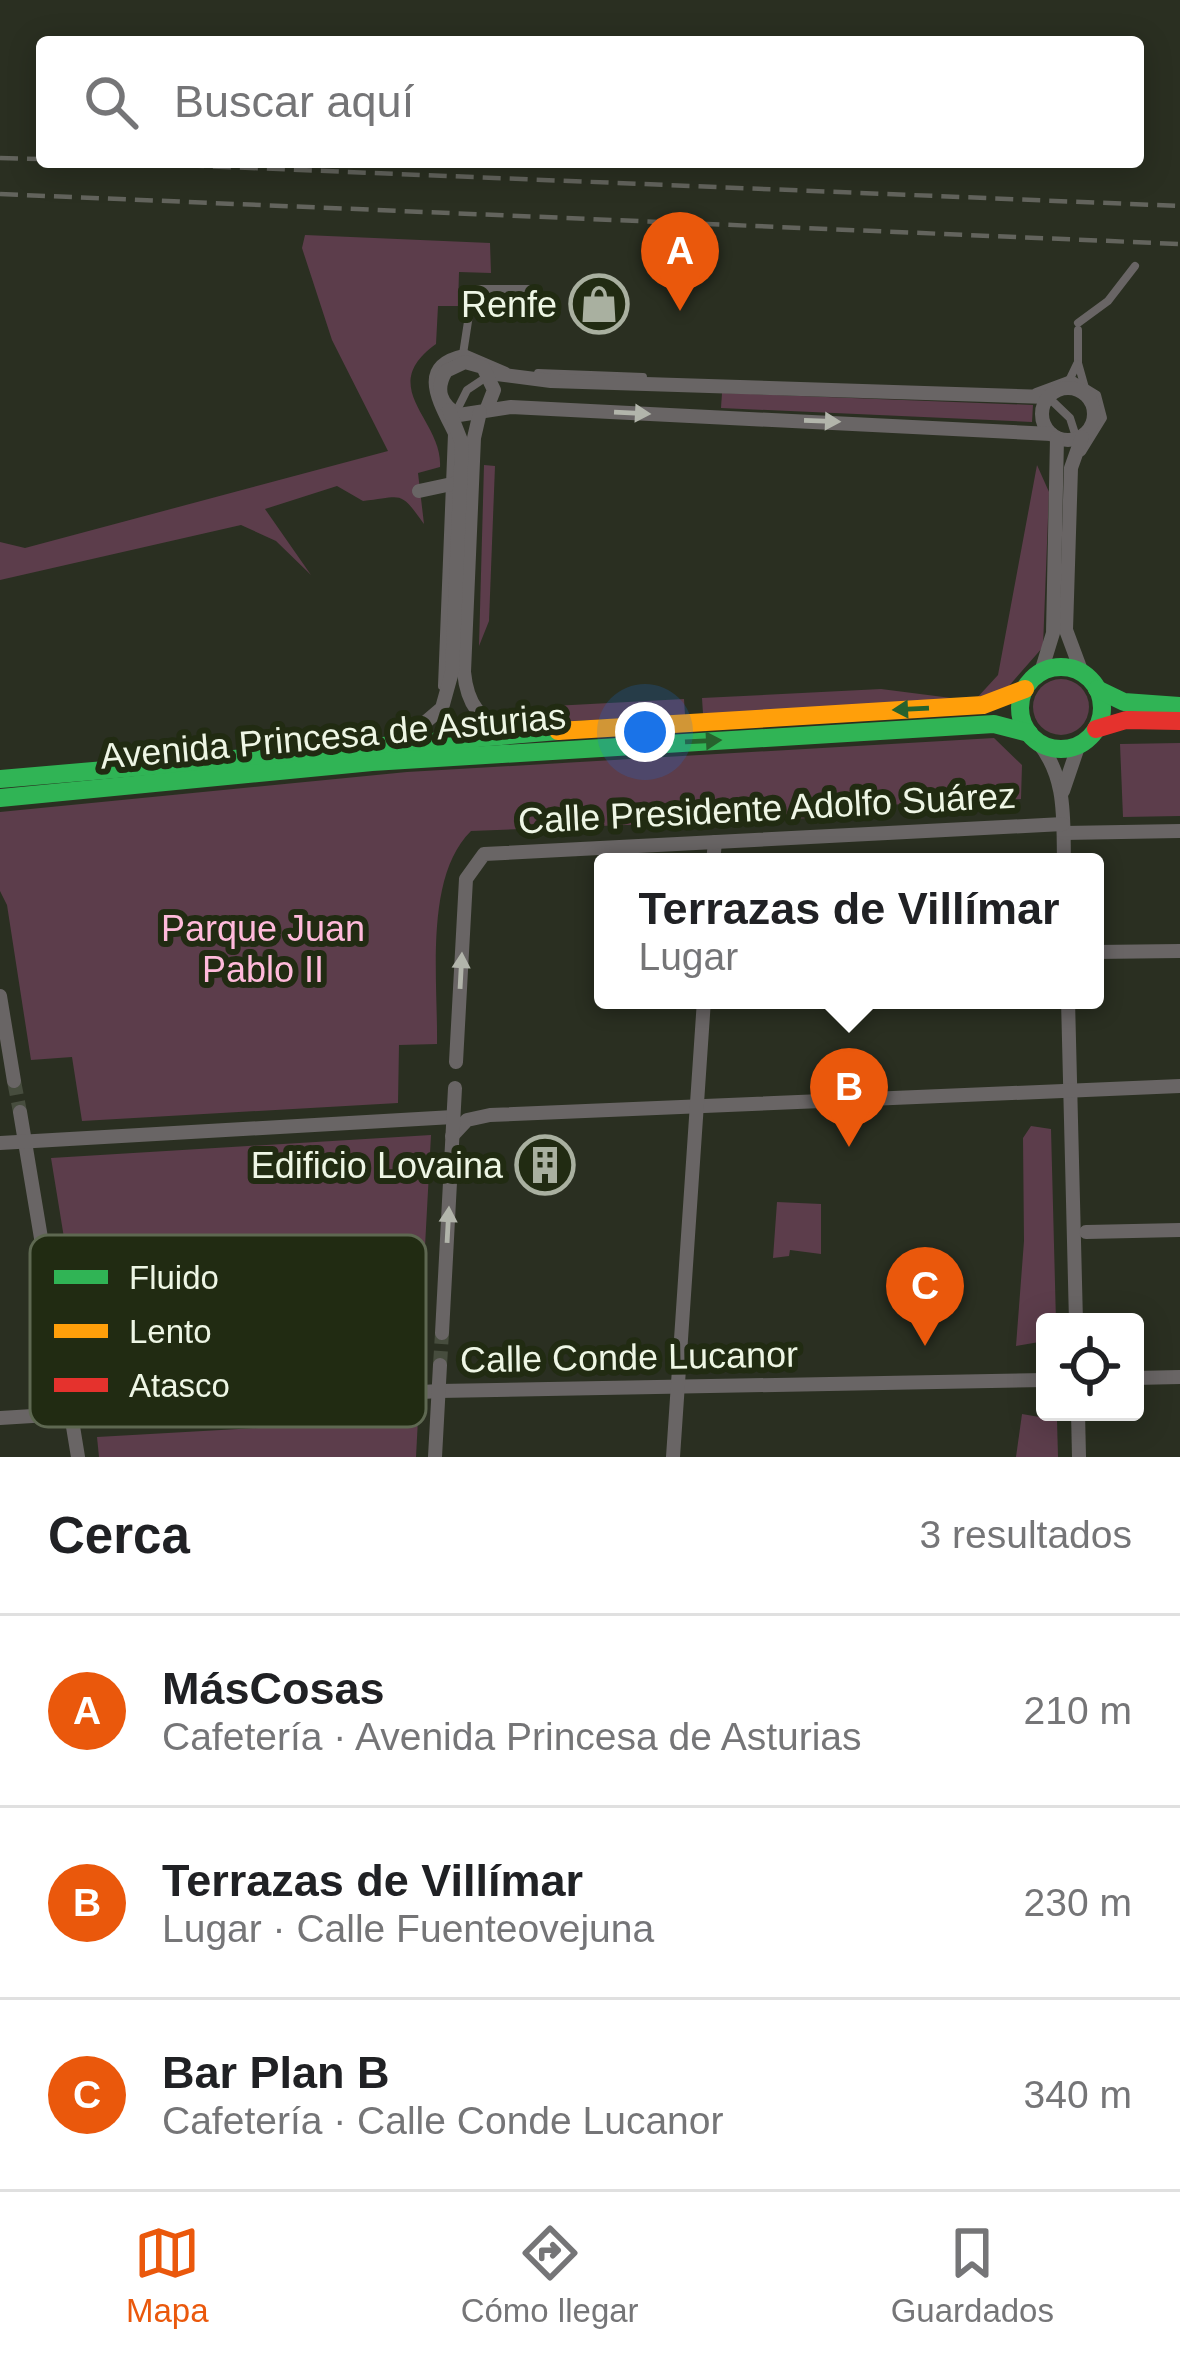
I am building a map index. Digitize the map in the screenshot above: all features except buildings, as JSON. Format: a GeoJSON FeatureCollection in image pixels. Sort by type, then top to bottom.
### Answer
{"type":"FeatureCollection","features":[{"type":"Feature","properties":{"kind":"main road"},"geometry":{"type":"LineString","coordinates":[[1180,706],[1124,702],[1097,689],[1077,665],[1041,672],[1025,689],[1020,712],[1034,738],[1066,748],[1096,729],[1126,720],[1180,721]]}},
{"type":"Feature","properties":{"kind":"main road","name":"Avenida Princesa de Asturias"},"geometry":{"type":"LineString","coordinates":[[0,779],[393,741],[983,705],[1025,689]]}},
{"type":"Feature","properties":{"kind":"main road"},"geometry":{"type":"LineString","coordinates":[[1096,729],[1102,710],[1097,689]]}},
{"type":"Feature","properties":{"kind":"main road","name":"Avenida Princesa de Asturias"},"geometry":{"type":"LineString","coordinates":[[0,798],[546,750],[994,724],[1034,738]]}},
{"type":"Feature","properties":{"kind":"street"},"geometry":{"type":"LineString","coordinates":[[481,366],[1040,395],[1077,386],[1095,417],[1079,440],[1072,468],[1066,616],[1077,665]]}},
{"type":"Feature","properties":{"kind":"street","name":"Avenida Princesa de Asturias"},"geometry":{"type":"LineString","coordinates":[[393,741],[418,732],[442,708],[452,672],[455,483],[462,434],[439,391],[441,380],[481,366],[494,390],[474,437],[466,693],[483,719],[527,733]]}},
{"type":"Feature","properties":{"kind":"street"},"geometry":{"type":"LineString","coordinates":[[1040,395],[1042,420],[1054,436],[1053,633],[1041,672]]}},
{"type":"Feature","properties":{"kind":"street"},"geometry":{"type":"LineString","coordinates":[[453,413],[483,410],[1079,440]]}},
{"type":"Feature","properties":{"kind":"street"},"geometry":{"type":"LineString","coordinates":[[419,491],[455,483]]}},
{"type":"Feature","properties":{"kind":"street"},"geometry":{"type":"LineString","coordinates":[[1034,738],[1054,764],[1063,791],[1064,853]]}},
{"type":"Feature","properties":{"kind":"street"},"geometry":{"type":"LineString","coordinates":[[1063,791],[1079,744]]}},
{"type":"Feature","properties":{"kind":"street","name":"Calle Presidente Adolfo Suárez"},"geometry":{"type":"LineString","coordinates":[[456,1062],[466,880],[475,860],[495,850],[1064,829],[1180,831]]}},
{"type":"Feature","properties":{"kind":"street"},"geometry":{"type":"LineString","coordinates":[[714,853],[715,842]]}},
{"type":"Feature","properties":{"kind":"street"},"geometry":{"type":"LineString","coordinates":[[1104,952],[1180,951]]}},
{"type":"Feature","properties":{"kind":"street"},"geometry":{"type":"LineString","coordinates":[[0,996],[14,1081]]}},
{"type":"Feature","properties":{"kind":"street"},"geometry":{"type":"LineString","coordinates":[[673,1457],[703,1009]]}},
{"type":"Feature","properties":{"kind":"street"},"geometry":{"type":"LineString","coordinates":[[1068,1009],[1076,1313]]}},
{"type":"Feature","properties":{"kind":"street"},"geometry":{"type":"LineString","coordinates":[[452,1136],[467,1120],[490,1115],[1180,1086]]}},
{"type":"Feature","properties":{"kind":"street"},"geometry":{"type":"LineString","coordinates":[[442,1333],[455,1093],[490,1115]]}},
{"type":"Feature","properties":{"kind":"street"},"geometry":{"type":"LineString","coordinates":[[20,1112],[40,1235]]}},
{"type":"Feature","properties":{"kind":"street"},"geometry":{"type":"LineString","coordinates":[[0,1143],[453,1117]]}},
{"type":"Feature","properties":{"kind":"street"},"geometry":{"type":"LineString","coordinates":[[1086,1232],[1180,1230]]}},
{"type":"Feature","properties":{"kind":"street"},"geometry":{"type":"LineString","coordinates":[[436,1457],[440,1365]]}},
{"type":"Feature","properties":{"kind":"street"},"geometry":{"type":"LineString","coordinates":[[1144,1378],[1180,1377]]}},
{"type":"Feature","properties":{"kind":"street","name":"Calle Conde Lucanor"},"geometry":{"type":"LineString","coordinates":[[426,1392],[678,1383],[1036,1380]]}},
{"type":"Feature","properties":{"kind":"street","name":"Calle Conde Lucanor"},"geometry":{"type":"LineString","coordinates":[[0,1418],[30,1416]]}},
{"type":"Feature","properties":{"kind":"street"},"geometry":{"type":"LineString","coordinates":[[1078,1421],[1079,1457]]}},
{"type":"Feature","properties":{"kind":"street"},"geometry":{"type":"LineString","coordinates":[[73,1427],[78,1457]]}},
{"type":"Feature","properties":{"kind":"lane"},"geometry":{"type":"LineString","coordinates":[[1078,463],[1102,418],[1101,402],[1077,386],[1078,326],[1108,301],[1135,266]]}},
{"type":"Feature","properties":{"kind":"lane"},"geometry":{"type":"LineString","coordinates":[[481,366],[468,338],[473,289],[535,289]]}},
{"type":"Feature","properties":{"kind":"lane"},"geometry":{"type":"LineString","coordinates":[[452,434],[432,403],[431,380],[442,362],[481,366]]}},
{"type":"Feature","properties":{"kind":"lane"},"geometry":{"type":"LineString","coordinates":[[455,483],[453,413],[481,366]]}},
{"type":"Feature","properties":{"kind":"lane"},"geometry":{"type":"LineString","coordinates":[[1040,395],[1070,418],[1079,440],[1077,665]]}},
{"type":"Feature","properties":{"kind":"green space"},"geometry":{"type":"Polygon","coordinates":[[[305,235],[490,243],[491,273],[459,272],[458,306],[438,306],[436,344],[411,375],[411,390],[432,434],[440,467],[418,473],[424,524],[404,500],[363,501],[337,486],[265,509],[311,575],[276,541],[241,525],[0,580],[0,542],[25,548],[388,451],[332,340],[302,248],[305,235]]]}},
{"type":"Feature","properties":{"kind":"green space"},"geometry":{"type":"Polygon","coordinates":[[[722,393],[1033,405],[1032,422],[721,408],[722,393]]]}},
{"type":"Feature","properties":{"kind":"green space"},"geometry":{"type":"Polygon","coordinates":[[[484,465],[495,466],[489,621],[479,646],[484,465]]]}},
{"type":"Feature","properties":{"kind":"green space"},"geometry":{"type":"Polygon","coordinates":[[[1037,465],[1049,492],[1043,647],[1008,687],[975,700],[998,675],[1037,465]]]}},
{"type":"Feature","properties":{"kind":"green space"},"geometry":{"type":"Polygon","coordinates":[[[1061,679],[1081,687],[1089,707],[1081,727],[1061,735],[1041,727],[1033,707],[1041,687],[1061,679]]]}},
{"type":"Feature","properties":{"kind":"green space"},"geometry":{"type":"Polygon","coordinates":[[[881,689],[959,699],[703,714],[702,698],[881,689]]]}},
{"type":"Feature","properties":{"kind":"green space"},"geometry":{"type":"Polygon","coordinates":[[[684,699],[685,715],[554,722],[553,706],[684,699]]]}},
{"type":"Feature","properties":{"kind":"green space","name":"Parque Juan Pablo II"},"geometry":{"type":"Polygon","coordinates":[[[994,738],[1022,765],[1021,799],[839,807],[838,817],[471,831],[456,851],[440,902],[437,1044],[399,1045],[398,1103],[82,1121],[72,1057],[31,1060],[7,905],[0,891],[0,812],[407,772],[994,738]]]}},
{"type":"Feature","properties":{"kind":"green space"},"geometry":{"type":"Polygon","coordinates":[[[1180,743],[1180,816],[1123,817],[1120,744],[1180,743]]]}},
{"type":"Feature","properties":{"kind":"green space"},"geometry":{"type":"Polygon","coordinates":[[[1031,1126],[1051,1129],[1056,1313],[1036,1313],[1036,1343],[1016,1346],[1024,1241],[1023,1138],[1031,1126]]]}},
{"type":"Feature","properties":{"kind":"green space"},"geometry":{"type":"Polygon","coordinates":[[[431,1135],[426,1235],[64,1235],[51,1158],[431,1135]]]}},
{"type":"Feature","properties":{"kind":"green space"},"geometry":{"type":"Polygon","coordinates":[[[777,1202],[821,1204],[821,1254],[790,1250],[789,1256],[773,1258],[777,1202]]]}},
{"type":"Feature","properties":{"kind":"green space"},"geometry":{"type":"Polygon","coordinates":[[[1022,1414],[1036,1416],[1036,1421],[1057,1421],[1058,1457],[1016,1457],[1022,1414]]]}},
{"type":"Feature","properties":{"kind":"green space"},"geometry":{"type":"Polygon","coordinates":[[[275,1427],[418,1427],[416,1457],[99,1457],[97,1437],[275,1427]]]}},
{"type":"Feature","properties":{"kind":"tunnel"},"geometry":{"type":"LineString","coordinates":[[14,1081],[20,1112]]}},
{"type":"Feature","properties":{"kind":"tunnel"},"geometry":{"type":"LineString","coordinates":[[440,1365],[442,1333]]}},
{"type":"Feature","properties":{"kind":"railway"},"geometry":{"type":"LineString","coordinates":[[0,158],[36,159]]}},
{"type":"Feature","properties":{"kind":"railway"},"geometry":{"type":"LineString","coordinates":[[252,168],[1180,206]]}},
{"type":"Feature","properties":{"kind":"railway"},"geometry":{"type":"LineString","coordinates":[[0,194],[1180,244]]}},
{"type":"Feature","properties":{"kind":"traffic: fast"},"geometry":{"type":"LineString","coordinates":[[1061,667],[1090,679],[1102,708],[1090,737],[1061,749],[1032,737],[1020,708],[1032,679],[1061,667]]}},
{"type":"Feature","properties":{"kind":"traffic: fast"},"geometry":{"type":"LineString","coordinates":[[1097,689],[1124,702],[1180,706]]}},
{"type":"Feature","properties":{"kind":"traffic: fast"},"geometry":{"type":"LineString","coordinates":[[0,798],[372,762],[994,724],[1029,733]]}},
{"type":"Feature","properties":{"kind":"traffic: fast"},"geometry":{"type":"LineString","coordinates":[[0,779],[558,731]]}},
{"type":"Feature","properties":{"kind":"traffic: slow"},"geometry":{"type":"LineString","coordinates":[[558,731],[983,705],[1025,689]]}},
{"type":"Feature","properties":{"kind":"traffic: jam"},"geometry":{"type":"LineString","coordinates":[[1096,729],[1126,720],[1180,721]]}},
{"type":"Feature","properties":{"kind":"place","name":"Renfe"},"geometry":{"type":"Point","coordinates":[599,304]}},
{"type":"Feature","properties":{"kind":"place","name":"MásCosas"},"geometry":{"type":"Point","coordinates":[680,311]}},
{"type":"Feature","properties":{"kind":"place","name":"Terrazas de Villímar"},"geometry":{"type":"Point","coordinates":[849,1147]}},
{"type":"Feature","properties":{"kind":"place","name":"Edificio Lovaina"},"geometry":{"type":"Point","coordinates":[545,1165]}},
{"type":"Feature","properties":{"kind":"place","name":"Bar Plan B"},"geometry":{"type":"Point","coordinates":[925,1346]}}]}
